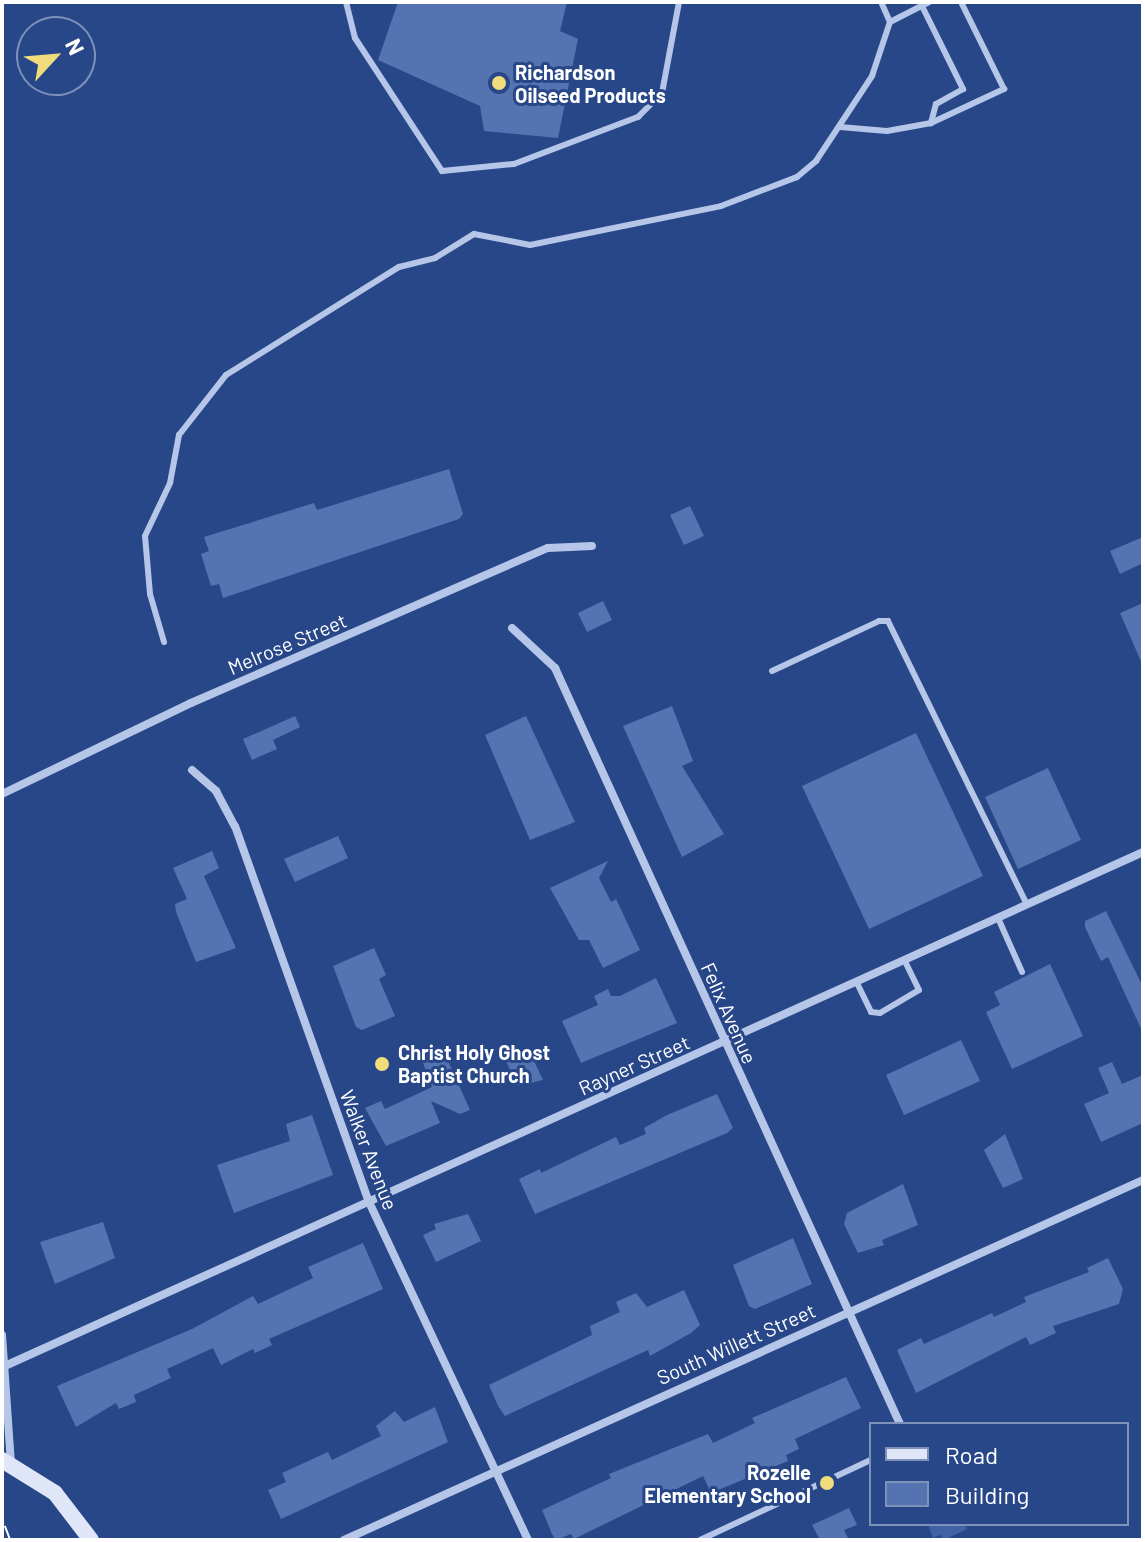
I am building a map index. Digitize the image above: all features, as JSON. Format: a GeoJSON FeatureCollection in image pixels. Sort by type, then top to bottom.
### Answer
{"type":"FeatureCollection","features":[{"type":"Feature","properties":{"kind":"main road"},"geometry":{"type":"LineString","coordinates":[[6,1461],[55,1493],[91,1540]]}},
{"type":"Feature","properties":{"kind":"street","name":"Melrose Street"},"geometry":{"type":"LineString","coordinates":[[2,794],[191,703],[548,548],[592,546]]}},
{"type":"Feature","properties":{"kind":"street","name":"Felix Avenue"},"geometry":{"type":"LineString","coordinates":[[512,628],[555,668],[899,1422]]}},
{"type":"Feature","properties":{"kind":"street","name":"Walker Avenue"},"geometry":{"type":"LineString","coordinates":[[192,770],[216,791],[235,826],[369,1202],[528,1540]]}},
{"type":"Feature","properties":{"kind":"street","name":"Rayner Street"},"geometry":{"type":"LineString","coordinates":[[7,1365],[1143,852]]}},
{"type":"Feature","properties":{"kind":"street","name":"South Willett Street"},"geometry":{"type":"LineString","coordinates":[[344,1540],[1143,1180]]}},
{"type":"Feature","properties":{"kind":"street"},"geometry":{"type":"LineString","coordinates":[[2,1335],[7,1365],[6,1461]]}},
{"type":"Feature","properties":{"kind":"lane"},"geometry":{"type":"LineString","coordinates":[[346,2],[355,38],[442,171],[514,164],[638,117],[662,93],[679,2]]}},
{"type":"Feature","properties":{"kind":"lane"},"geometry":{"type":"LineString","coordinates":[[164,642],[150,594],[145,536],[170,483],[179,435],[226,375],[399,267],[435,258],[474,234],[530,245],[721,206],[797,177],[816,161],[872,76],[890,22],[881,2]]}},
{"type":"Feature","properties":{"kind":"lane"},"geometry":{"type":"LineString","coordinates":[[840,127],[887,131],[931,123],[1004,89],[961,2]]}},
{"type":"Feature","properties":{"kind":"lane"},"geometry":{"type":"LineString","coordinates":[[890,22],[926,4],[963,89],[936,104],[931,123]]}},
{"type":"Feature","properties":{"kind":"lane"},"geometry":{"type":"LineString","coordinates":[[772,671],[869,625],[888,621],[1027,905]]}},
{"type":"Feature","properties":{"kind":"lane"},"geometry":{"type":"LineString","coordinates":[[998,918],[1022,972]]}},
{"type":"Feature","properties":{"kind":"lane"},"geometry":{"type":"LineString","coordinates":[[857,983],[871,1012],[880,1013],[919,990],[905,961]]}},
{"type":"Feature","properties":{"kind":"lane"},"geometry":{"type":"LineString","coordinates":[[705,1539],[869,1461]]}},
{"type":"Feature","properties":{"kind":"shaded area"},"geometry":{"type":"Polygon","coordinates":[[[928,1526],[966,1526],[967,1529],[944,1540],[940,1535],[933,1538],[928,1526]]]}},
{"type":"Feature","properties":{"kind":"building","name":"Richardson Oilseed Products"},"geometry":{"type":"Polygon","coordinates":[[[398,2],[567,2],[560,31],[578,39],[558,138],[484,131],[480,106],[378,60],[398,2]]]}},
{"type":"Feature","properties":{"kind":"building"},"geometry":{"type":"Polygon","coordinates":[[[449,469],[463,514],[459,519],[223,598],[219,584],[211,586],[201,554],[209,551],[204,537],[314,503],[317,510],[449,469]]]}},
{"type":"Feature","properties":{"kind":"building"},"geometry":{"type":"Polygon","coordinates":[[[690,506],[704,536],[684,545],[670,515],[690,506]]]}},
{"type":"Feature","properties":{"kind":"building"},"geometry":{"type":"Polygon","coordinates":[[[1143,537],[1143,563],[1120,574],[1110,551],[1143,537]]]}},
{"type":"Feature","properties":{"kind":"building"},"geometry":{"type":"Polygon","coordinates":[[[603,601],[612,620],[587,632],[578,613],[603,601]]]}},
{"type":"Feature","properties":{"kind":"building"},"geometry":{"type":"Polygon","coordinates":[[[1143,603],[1143,666],[1120,613],[1143,603]]]}},
{"type":"Feature","properties":{"kind":"building"},"geometry":{"type":"Polygon","coordinates":[[[672,706],[693,761],[682,766],[724,834],[682,857],[623,726],[672,706]]]}},
{"type":"Feature","properties":{"kind":"building"},"geometry":{"type":"Polygon","coordinates":[[[295,716],[300,727],[273,740],[277,749],[252,760],[243,739],[295,716]]]}},
{"type":"Feature","properties":{"kind":"building"},"geometry":{"type":"Polygon","coordinates":[[[526,716],[575,822],[530,840],[485,735],[526,716]]]}},
{"type":"Feature","properties":{"kind":"building"},"geometry":{"type":"Polygon","coordinates":[[[916,733],[983,876],[869,929],[802,786],[916,733]]]}},
{"type":"Feature","properties":{"kind":"building"},"geometry":{"type":"Polygon","coordinates":[[[1048,768],[1081,840],[1018,869],[985,797],[1048,768]]]}},
{"type":"Feature","properties":{"kind":"building"},"geometry":{"type":"Polygon","coordinates":[[[338,836],[348,858],[295,882],[284,859],[338,836]]]}},
{"type":"Feature","properties":{"kind":"building"},"geometry":{"type":"Polygon","coordinates":[[[212,851],[219,868],[204,876],[236,948],[196,962],[176,912],[175,904],[187,899],[173,868],[212,851]]]}},
{"type":"Feature","properties":{"kind":"building"},"geometry":{"type":"Polygon","coordinates":[[[608,861],[599,878],[611,902],[616,899],[640,950],[603,968],[589,940],[579,940],[550,888],[608,861]]]}},
{"type":"Feature","properties":{"kind":"building"},"geometry":{"type":"Polygon","coordinates":[[[1106,911],[1143,987],[1143,1033],[1108,957],[1101,961],[1085,927],[1085,921],[1106,911]]]}},
{"type":"Feature","properties":{"kind":"building"},"geometry":{"type":"Polygon","coordinates":[[[374,948],[386,975],[379,979],[395,1016],[362,1030],[356,1027],[333,966],[374,948]]]}},
{"type":"Feature","properties":{"kind":"building"},"geometry":{"type":"Polygon","coordinates":[[[1050,964],[1083,1036],[1012,1069],[986,1012],[1000,1005],[994,992],[1050,964]]]}},
{"type":"Feature","properties":{"kind":"building"},"geometry":{"type":"Polygon","coordinates":[[[656,978],[677,1023],[581,1063],[562,1021],[598,1005],[594,996],[608,989],[611,996],[620,996],[656,978]]]}},
{"type":"Feature","properties":{"kind":"building"},"geometry":{"type":"Polygon","coordinates":[[[961,1040],[980,1081],[904,1115],[886,1075],[961,1040]]]}},
{"type":"Feature","properties":{"kind":"building"},"geometry":{"type":"Polygon","coordinates":[[[528,1048],[543,1080],[518,1086],[505,1059],[528,1048]]]}},
{"type":"Feature","properties":{"kind":"building"},"geometry":{"type":"Polygon","coordinates":[[[445,1054],[470,1110],[460,1114],[431,1101],[440,1123],[386,1146],[365,1108],[381,1101],[385,1109],[432,1087],[423,1063],[445,1054]]]}},
{"type":"Feature","properties":{"kind":"building"},"geometry":{"type":"Polygon","coordinates":[[[1112,1062],[1122,1084],[1143,1075],[1143,1123],[1101,1142],[1084,1104],[1109,1093],[1098,1068],[1112,1062]]]}},
{"type":"Feature","properties":{"kind":"building"},"geometry":{"type":"Polygon","coordinates":[[[717,1094],[733,1128],[727,1133],[535,1214],[519,1179],[540,1169],[541,1173],[616,1137],[620,1145],[646,1134],[644,1128],[667,1115],[717,1094]]]}},
{"type":"Feature","properties":{"kind":"building"},"geometry":{"type":"Polygon","coordinates":[[[312,1115],[333,1175],[234,1213],[217,1165],[290,1141],[286,1124],[312,1115]]]}},
{"type":"Feature","properties":{"kind":"building"},"geometry":{"type":"Polygon","coordinates":[[[1005,1134],[1023,1179],[1003,1188],[984,1150],[1005,1134]]]}},
{"type":"Feature","properties":{"kind":"building"},"geometry":{"type":"Polygon","coordinates":[[[903,1184],[918,1225],[882,1240],[884,1245],[858,1253],[844,1224],[847,1213],[903,1184]]]}},
{"type":"Feature","properties":{"kind":"building"},"geometry":{"type":"Polygon","coordinates":[[[468,1214],[481,1241],[436,1262],[423,1235],[436,1229],[434,1224],[468,1214]]]}},
{"type":"Feature","properties":{"kind":"building"},"geometry":{"type":"Polygon","coordinates":[[[103,1222],[115,1258],[55,1284],[40,1242],[103,1222]]]}},
{"type":"Feature","properties":{"kind":"building"},"geometry":{"type":"Polygon","coordinates":[[[793,1238],[812,1284],[755,1309],[749,1306],[733,1265],[793,1238]]]}},
{"type":"Feature","properties":{"kind":"building"},"geometry":{"type":"Polygon","coordinates":[[[363,1243],[383,1289],[269,1339],[272,1345],[255,1353],[253,1349],[221,1365],[213,1348],[167,1369],[171,1378],[134,1395],[136,1402],[119,1409],[116,1403],[76,1427],[57,1386],[192,1329],[253,1296],[258,1304],[313,1278],[308,1267],[363,1243]]]}},
{"type":"Feature","properties":{"kind":"building"},"geometry":{"type":"Polygon","coordinates":[[[1108,1258],[1123,1289],[1119,1304],[1053,1326],[1056,1333],[1030,1345],[1026,1337],[916,1393],[897,1350],[921,1338],[924,1344],[992,1313],[994,1317],[1026,1302],[1024,1297],[1089,1272],[1087,1268],[1108,1258]]]}},
{"type":"Feature","properties":{"kind":"building"},"geometry":{"type":"Polygon","coordinates":[[[684,1290],[700,1325],[691,1333],[650,1356],[648,1350],[505,1416],[498,1406],[489,1385],[592,1335],[590,1326],[620,1312],[616,1302],[636,1293],[647,1307],[684,1290]]]}},
{"type":"Feature","properties":{"kind":"building"},"geometry":{"type":"Polygon","coordinates":[[[846,1377],[861,1408],[795,1439],[799,1449],[786,1455],[788,1461],[711,1493],[703,1476],[574,1539],[571,1534],[556,1540],[552,1534],[542,1510],[611,1478],[609,1474],[708,1434],[713,1443],[755,1423],[752,1418],[846,1377]]]}},
{"type":"Feature","properties":{"kind":"building"},"geometry":{"type":"Polygon","coordinates":[[[435,1407],[448,1442],[281,1519],[268,1490],[286,1482],[282,1473],[328,1452],[332,1460],[381,1436],[376,1426],[395,1411],[404,1422],[435,1407]]]}},
{"type":"Feature","properties":{"kind":"building"},"geometry":{"type":"Polygon","coordinates":[[[849,1508],[857,1525],[844,1530],[849,1540],[820,1540],[812,1525],[849,1508]]]}},
{"type":"Feature","properties":{"kind":"railway"},"geometry":{"type":"LineString","coordinates":[[2,1527],[7,1540]]}},
{"type":"Feature","properties":{"kind":"place","name":"Richardson Oilseed Products"},"geometry":{"type":"Point","coordinates":[499,83]}},
{"type":"Feature","properties":{"kind":"place","name":"Christ Holy Ghost Baptist Church"},"geometry":{"type":"Point","coordinates":[382,1064]}},
{"type":"Feature","properties":{"kind":"place","name":"Rozelle Elementary School"},"geometry":{"type":"Point","coordinates":[827,1483]}}]}
